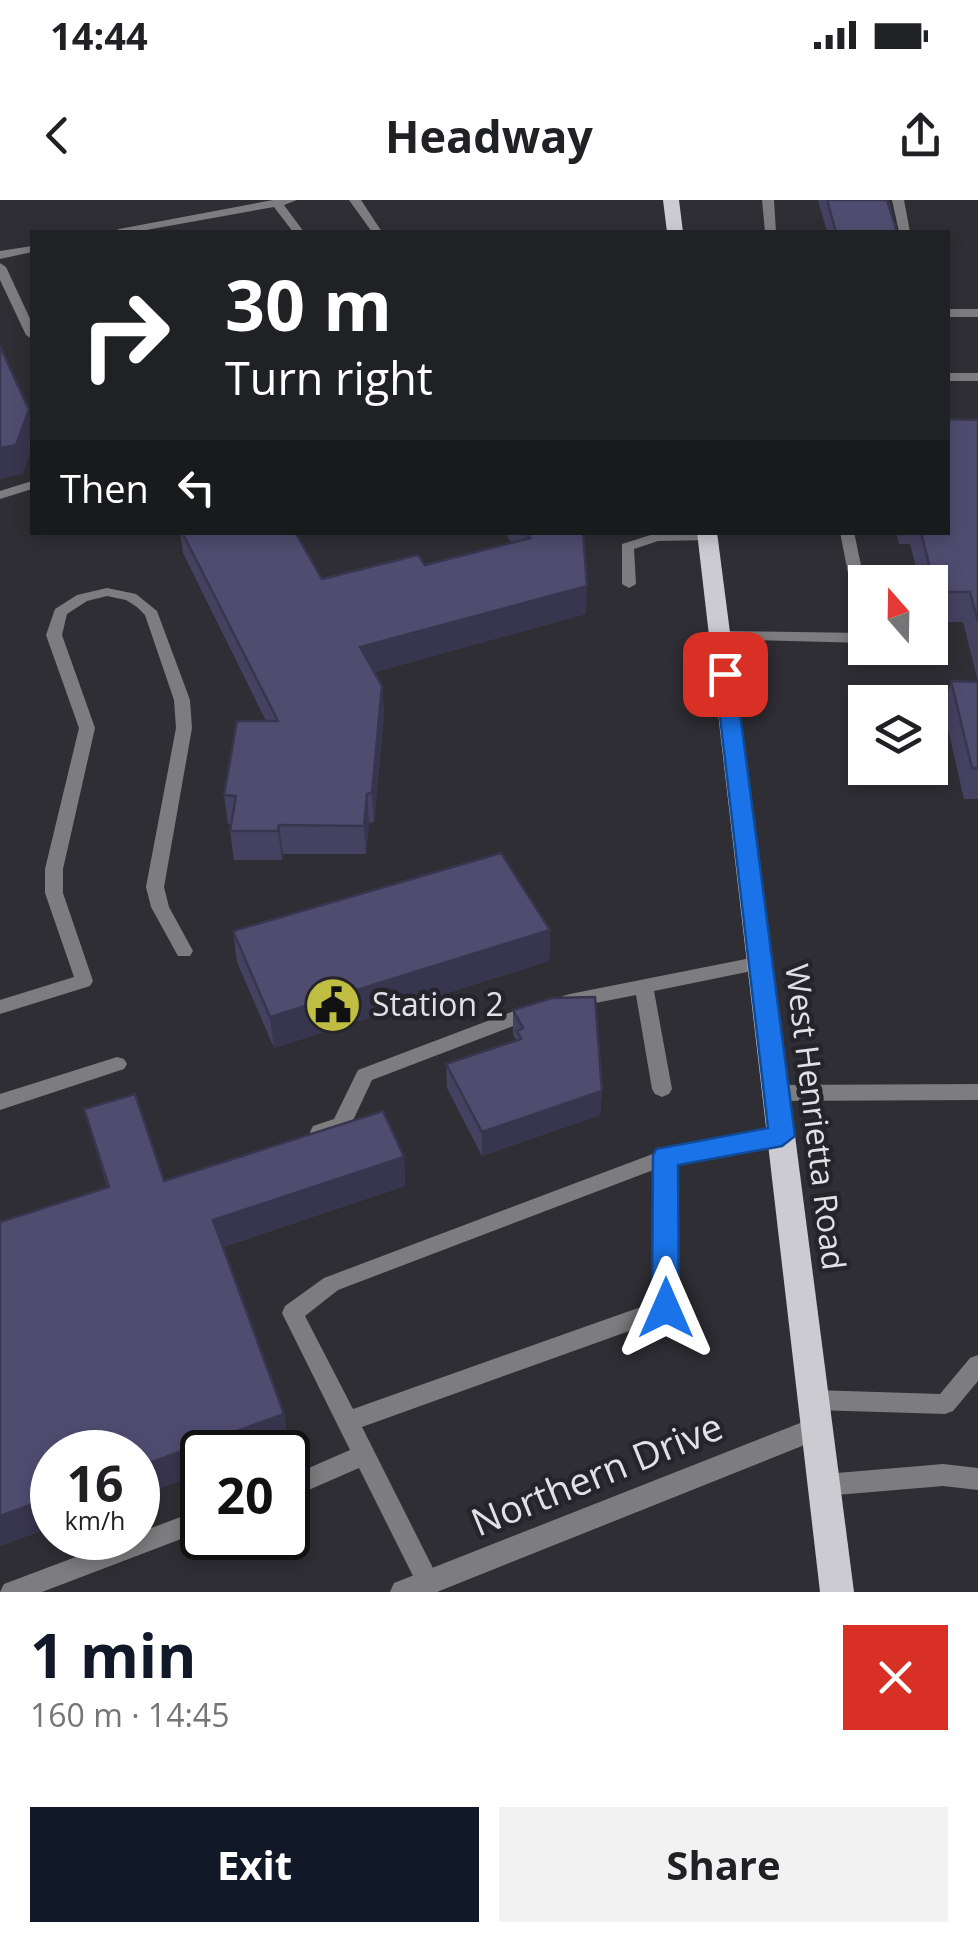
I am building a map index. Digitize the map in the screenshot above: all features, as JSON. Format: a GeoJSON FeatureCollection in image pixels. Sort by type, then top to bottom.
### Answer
{"type":"FeatureCollection","features":[{"type":"Feature","properties":{"kind":"main road"},"geometry":{"type":"LineString","coordinates":[[672,200],[676,230]]}},
{"type":"Feature","properties":{"kind":"main road","name":"West Henrietta Road"},"geometry":{"type":"LineString","coordinates":[[708,535],[837,1592]]}},
{"type":"Feature","properties":{"kind":"street","name":"Northern Drive"},"geometry":{"type":"LineString","coordinates":[[416,1587],[818,1428]]}},
{"type":"Feature","properties":{"kind":"lane"},"geometry":{"type":"LineString","coordinates":[[130,230],[291,200]]}},
{"type":"Feature","properties":{"kind":"lane"},"geometry":{"type":"LineString","coordinates":[[354,200],[376,230]]}},
{"type":"Feature","properties":{"kind":"lane"},"geometry":{"type":"LineString","coordinates":[[768,200],[772,230]]}},
{"type":"Feature","properties":{"kind":"lane"},"geometry":{"type":"LineString","coordinates":[[898,200],[906,230]]}},
{"type":"Feature","properties":{"kind":"lane"},"geometry":{"type":"LineString","coordinates":[[277,203],[297,230]]}},
{"type":"Feature","properties":{"kind":"lane"},"geometry":{"type":"LineString","coordinates":[[0,255],[30,249]]}},
{"type":"Feature","properties":{"kind":"lane"},"geometry":{"type":"LineString","coordinates":[[0,267],[30,330]]}},
{"type":"Feature","properties":{"kind":"lane"},"geometry":{"type":"LineString","coordinates":[[950,313],[978,313]]}},
{"type":"Feature","properties":{"kind":"lane"},"geometry":{"type":"LineString","coordinates":[[950,377],[978,377]]}},
{"type":"Feature","properties":{"kind":"lane"},"geometry":{"type":"LineString","coordinates":[[0,495],[30,486]]}},
{"type":"Feature","properties":{"kind":"lane"},"geometry":{"type":"LineString","coordinates":[[629,584],[627,546],[657,537],[691,535]]}},
{"type":"Feature","properties":{"kind":"lane"},"geometry":{"type":"LineString","coordinates":[[848,535],[854,565]]}},
{"type":"Feature","properties":{"kind":"lane"},"geometry":{"type":"LineString","coordinates":[[0,1007],[84,980],[61,921],[54,869],[88,728],[54,635],[60,612],[87,594],[110,591],[142,602],[152,614],[182,700],[179,764],[155,887],[160,908],[184,951]]}},
{"type":"Feature","properties":{"kind":"lane"},"geometry":{"type":"LineString","coordinates":[[720,636],[848,638]]}},
{"type":"Feature","properties":{"kind":"lane"},"geometry":{"type":"LineString","coordinates":[[304,1137],[341,1125],[365,1076],[542,1007],[760,963]]}},
{"type":"Feature","properties":{"kind":"lane"},"geometry":{"type":"LineString","coordinates":[[644,986],[662,1089]]}},
{"type":"Feature","properties":{"kind":"lane"},"geometry":{"type":"LineString","coordinates":[[0,1102],[117,1064]]}},
{"type":"Feature","properties":{"kind":"lane"},"geometry":{"type":"LineString","coordinates":[[776,1092],[978,1092]]}},
{"type":"Feature","properties":{"kind":"lane"},"geometry":{"type":"LineString","coordinates":[[416,1587],[363,1455],[293,1313],[331,1284],[666,1156],[782,1136]]}},
{"type":"Feature","properties":{"kind":"lane"},"geometry":{"type":"LineString","coordinates":[[346,1422],[666,1308],[666,1156]]}},
{"type":"Feature","properties":{"kind":"lane"},"geometry":{"type":"LineString","coordinates":[[814,1400],[945,1404],[978,1365]]}},
{"type":"Feature","properties":{"kind":"lane"},"geometry":{"type":"LineString","coordinates":[[310,1478],[363,1455]]}},
{"type":"Feature","properties":{"kind":"lane"},"geometry":{"type":"LineString","coordinates":[[824,1485],[942,1475],[978,1478]]}},
{"type":"Feature","properties":{"kind":"lane"},"geometry":{"type":"LineString","coordinates":[[12,1592],[180,1528]]}},
{"type":"Feature","properties":{"kind":"building"},"geometry":{"type":"Polygon","coordinates":[[[827,200],[887,200],[896,230],[835,230],[827,200]]]}},
{"type":"Feature","properties":{"kind":"building"},"geometry":{"type":"Polygon","coordinates":[[[0,346],[29,410],[16,445],[0,448],[0,346]]]}},
{"type":"Feature","properties":{"kind":"building"},"geometry":{"type":"Polygon","coordinates":[[[950,419],[978,420],[978,622],[970,592],[948,592],[948,565],[929,565],[922,535],[950,535],[950,419]]]}},
{"type":"Feature","properties":{"kind":"building"},"geometry":{"type":"Polygon","coordinates":[[[184,535],[297,535],[322,579],[418,555],[425,565],[530,538],[528,535],[583,535],[587,586],[360,647],[382,686],[372,793],[367,794],[364,826],[279,825],[278,831],[230,831],[236,796],[224,795],[237,721],[278,721],[184,535]]]}},
{"type":"Feature","properties":{"kind":"building"},"geometry":{"type":"Polygon","coordinates":[[[951,681],[978,682],[978,768],[972,768],[951,681]]]}},
{"type":"Feature","properties":{"kind":"building","name":"Station 2"},"geometry":{"type":"Polygon","coordinates":[[[501,853],[550,930],[270,1017],[233,931],[501,853]]]}},
{"type":"Feature","properties":{"kind":"building"},"geometry":{"type":"Polygon","coordinates":[[[595,997],[602,1091],[482,1132],[446,1064],[521,1039],[517,1031],[523,1028],[513,1010],[552,998],[595,997]]]}},
{"type":"Feature","properties":{"kind":"building"},"geometry":{"type":"Polygon","coordinates":[[[135,1094],[164,1181],[383,1111],[404,1157],[213,1220],[284,1414],[240,1430],[180,1430],[180,1452],[160,1459],[160,1430],[30,1430],[30,1505],[0,1516],[0,1222],[109,1187],[84,1109],[135,1094]]]}},
{"type":"Feature","properties":{"kind":"place","name":"Station 2"},"geometry":{"type":"Point","coordinates":[333,1005]}},
{"type":"Feature","properties":{"kind":"route"},"geometry":{"type":"LineString","coordinates":[[666,1308],[666,1156],[782,1136],[725,674]]}}]}
